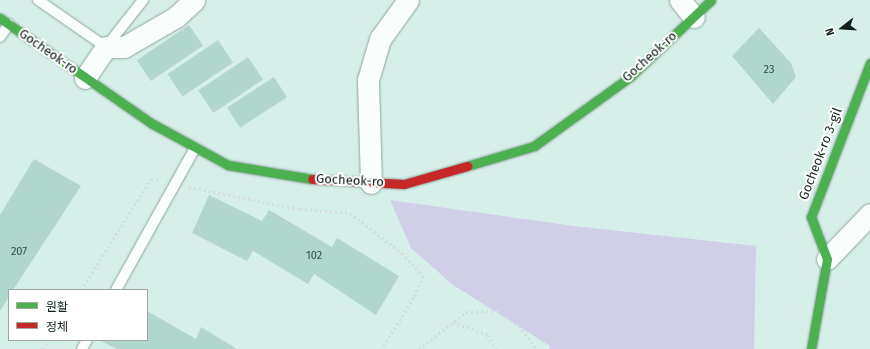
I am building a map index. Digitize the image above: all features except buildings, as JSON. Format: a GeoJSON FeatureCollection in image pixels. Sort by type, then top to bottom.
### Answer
{"type":"FeatureCollection","features":[{"type":"Feature","properties":{"kind":"main road","name":"Gocheok-ro"},"geometry":{"type":"LineString","coordinates":[[4,21],[151,124],[228,165],[321,181],[404,184],[534,146],[631,76],[711,0]]}},
{"type":"Feature","properties":{"kind":"main road","name":"Gocheok-ro 3-gil"},"geometry":{"type":"LineString","coordinates":[[827,259],[810,217],[869,71]]}},
{"type":"Feature","properties":{"kind":"main road"},"geometry":{"type":"LineString","coordinates":[[811,349],[827,259]]}},
{"type":"Feature","properties":{"kind":"street"},"geometry":{"type":"LineString","coordinates":[[85,78],[106,46],[124,47],[176,17],[194,0]]}},
{"type":"Feature","properties":{"kind":"street"},"geometry":{"type":"LineString","coordinates":[[371,183],[368,80],[380,39],[408,0]]}},
{"type":"Feature","properties":{"kind":"street"},"geometry":{"type":"LineString","coordinates":[[680,0],[694,17]]}},
{"type":"Feature","properties":{"kind":"street"},"geometry":{"type":"LineString","coordinates":[[827,259],[868,220]]}},
{"type":"Feature","properties":{"kind":"lane"},"geometry":{"type":"LineString","coordinates":[[38,0],[106,46],[143,0]]}},
{"type":"Feature","properties":{"kind":"lane"},"geometry":{"type":"LineString","coordinates":[[0,37],[4,21]]}},
{"type":"Feature","properties":{"kind":"lane"},"geometry":{"type":"LineString","coordinates":[[117,289],[195,148]]}},
{"type":"Feature","properties":{"kind":"path"},"geometry":{"type":"LineString","coordinates":[[81,289],[151,179],[166,182]]}},
{"type":"Feature","properties":{"kind":"path"},"geometry":{"type":"LineString","coordinates":[[180,185],[300,209],[350,213],[402,253],[423,276],[414,298],[382,349]]}},
{"type":"Feature","properties":{"kind":"path"},"geometry":{"type":"LineString","coordinates":[[419,349],[466,312],[498,311],[522,330],[537,349]]}},
{"type":"Feature","properties":{"kind":"path"},"geometry":{"type":"LineString","coordinates":[[453,322],[488,335],[496,349]]}},
{"type":"Feature","properties":{"kind":"shaded area"},"geometry":{"type":"Polygon","coordinates":[[[390,200],[574,226],[756,246],[754,349],[549,349],[550,346],[453,285],[411,248],[390,200]]]}},
{"type":"Feature","properties":{"kind":"traffic: fast"},"geometry":{"type":"LineString","coordinates":[[467,166],[534,146],[631,76],[711,0]]}},
{"type":"Feature","properties":{"kind":"traffic: fast"},"geometry":{"type":"LineString","coordinates":[[0,18],[151,123],[228,165],[312,179]]}},
{"type":"Feature","properties":{"kind":"traffic: fast"},"geometry":{"type":"LineString","coordinates":[[811,349],[827,259],[811,217],[870,63]]}},
{"type":"Feature","properties":{"kind":"traffic: jam"},"geometry":{"type":"LineString","coordinates":[[312,179],[404,184],[467,166]]}}]}
